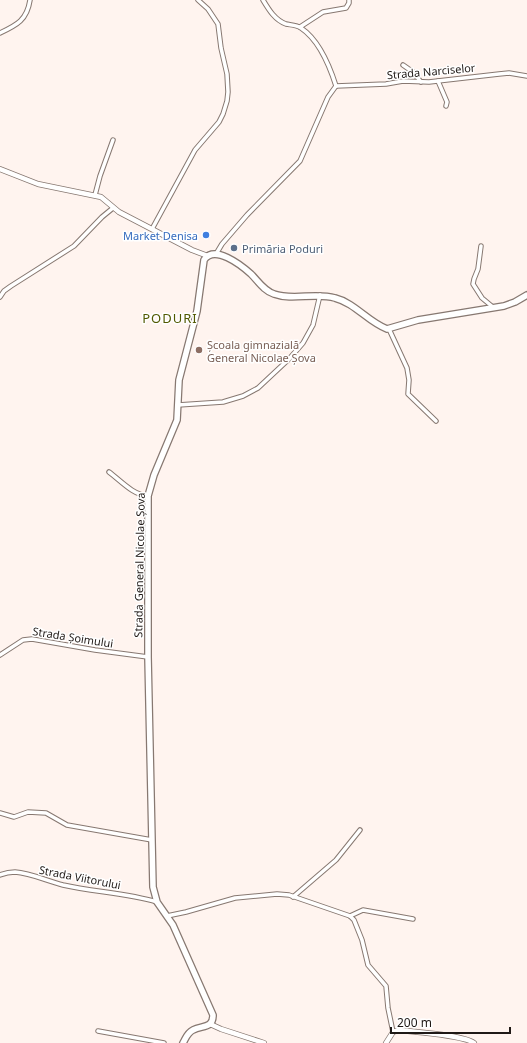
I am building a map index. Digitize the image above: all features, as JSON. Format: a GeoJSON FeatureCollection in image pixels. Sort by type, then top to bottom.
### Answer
{"type":"FeatureCollection","features":[{"type":"Feature","properties":{"kind":"main road"},"geometry":{"type":"LineString","coordinates":[[208,256],[216,254],[240,265],[269,292],[275,295],[284,297],[320,295],[333,297],[342,300],[378,324],[389,329],[418,320],[494,308],[510,304],[527,295]]}},
{"type":"Feature","properties":{"kind":"main road","name":"Strada General Nicolae Șova"},"geometry":{"type":"LineString","coordinates":[[208,256],[204,260],[203,264],[197,311],[180,380],[176,424],[154,475],[148,496],[148,657],[153,887],[157,902],[173,925],[212,1011],[213,1019],[210,1024]]}},
{"type":"Feature","properties":{"kind":"main road"},"geometry":{"type":"LineString","coordinates":[[183,1043],[191,1031],[208,1027],[210,1024]]}},
{"type":"Feature","properties":{"kind":"street"},"geometry":{"type":"LineString","coordinates":[[0,34],[13,27],[23,18],[28,10],[30,0]]}},
{"type":"Feature","properties":{"kind":"street"},"geometry":{"type":"LineString","coordinates":[[152,229],[193,152],[219,122],[227,101],[228,74],[220,48],[218,24],[208,9],[198,0]]}},
{"type":"Feature","properties":{"kind":"street"},"geometry":{"type":"LineString","coordinates":[[216,254],[222,244],[247,215],[300,161],[328,96],[336,86],[321,51],[300,27],[285,24],[278,20],[263,0]]}},
{"type":"Feature","properties":{"kind":"street"},"geometry":{"type":"LineString","coordinates":[[300,27],[323,12],[346,8],[349,0]]}},
{"type":"Feature","properties":{"kind":"street"},"geometry":{"type":"LineString","coordinates":[[403,65],[413,72],[421,82]]}},
{"type":"Feature","properties":{"kind":"street","name":"Strada Narciselor"},"geometry":{"type":"LineString","coordinates":[[336,86],[386,84],[403,81],[438,81],[499,74],[527,76]]}},
{"type":"Feature","properties":{"kind":"street"},"geometry":{"type":"LineString","coordinates":[[438,81],[447,102],[446,106]]}},
{"type":"Feature","properties":{"kind":"street"},"geometry":{"type":"LineString","coordinates":[[95,195],[113,140]]}},
{"type":"Feature","properties":{"kind":"street"},"geometry":{"type":"LineString","coordinates":[[0,168],[38,184],[104,198],[113,208],[192,250],[208,256]]}},
{"type":"Feature","properties":{"kind":"street"},"geometry":{"type":"LineString","coordinates":[[1,294],[15,282],[74,246],[102,216],[113,208]]}},
{"type":"Feature","properties":{"kind":"street"},"geometry":{"type":"LineString","coordinates":[[481,246],[478,269],[473,284],[482,298],[494,308]]}},
{"type":"Feature","properties":{"kind":"street"},"geometry":{"type":"LineString","coordinates":[[178,404],[223,402],[243,396],[258,388],[303,344],[313,324],[320,295]]}},
{"type":"Feature","properties":{"kind":"street"},"geometry":{"type":"LineString","coordinates":[[389,329],[407,368],[409,380],[408,394],[436,421]]}},
{"type":"Feature","properties":{"kind":"street"},"geometry":{"type":"LineString","coordinates":[[109,472],[133,491],[148,496]]}},
{"type":"Feature","properties":{"kind":"street","name":"Strada Șoimului"},"geometry":{"type":"LineString","coordinates":[[0,655],[23,640],[32,639],[148,657]]}},
{"type":"Feature","properties":{"kind":"street"},"geometry":{"type":"LineString","coordinates":[[0,813],[14,817],[28,812],[46,813],[67,825],[152,840]]}},
{"type":"Feature","properties":{"kind":"street"},"geometry":{"type":"LineString","coordinates":[[293,897],[336,860],[360,830]]}},
{"type":"Feature","properties":{"kind":"street","name":"Strada Viitorului"},"geometry":{"type":"LineString","coordinates":[[0,875],[11,872],[21,873],[63,885],[92,891],[136,896],[157,902]]}},
{"type":"Feature","properties":{"kind":"street"},"geometry":{"type":"LineString","coordinates":[[167,916],[235,898],[277,894],[293,897],[350,916],[354,920],[362,940],[368,965],[386,986],[388,1008],[393,1032]]}},
{"type":"Feature","properties":{"kind":"street"},"geometry":{"type":"LineString","coordinates":[[350,916],[363,910],[413,919]]}},
{"type":"Feature","properties":{"kind":"street"},"geometry":{"type":"LineString","coordinates":[[210,1024],[264,1043]]}},
{"type":"Feature","properties":{"kind":"street"},"geometry":{"type":"LineString","coordinates":[[386,1043],[393,1032],[399,1030],[456,1037],[471,1040],[474,1043]]}},
{"type":"Feature","properties":{"kind":"street"},"geometry":{"type":"LineString","coordinates":[[98,1031],[164,1043]]}},
{"type":"Feature","properties":{"kind":"place","name":"Market Denisa"},"geometry":{"type":"Point","coordinates":[206,235]}},
{"type":"Feature","properties":{"kind":"place","name":"Primăria Poduri"},"geometry":{"type":"Point","coordinates":[234,248]}},
{"type":"Feature","properties":{"kind":"place","name":"Școala gimnazială General Nicolae Șova"},"geometry":{"type":"Point","coordinates":[199,350]}},
{"type":"Feature","properties":{"kind":"district","name":"PODURI"},"geometry":{"type":"Point","coordinates":[170,318]}}]}
